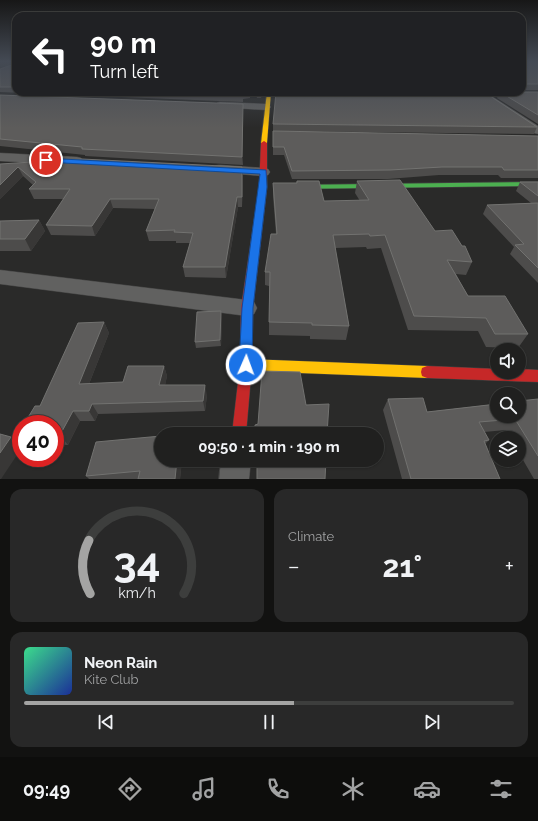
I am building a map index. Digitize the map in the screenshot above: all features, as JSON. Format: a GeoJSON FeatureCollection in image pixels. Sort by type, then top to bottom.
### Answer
{"type":"FeatureCollection","features":[{"type":"Feature","properties":{"kind":"street"},"geometry":{"type":"LineString","coordinates":[[526,94],[538,94]]}},
{"type":"Feature","properties":{"kind":"street"},"geometry":{"type":"LineString","coordinates":[[239,427],[246,365],[247,308],[271,187],[263,172],[268,135],[266,107],[268,96]]}},
{"type":"Feature","properties":{"kind":"street"},"geometry":{"type":"LineString","coordinates":[[484,96],[535,136]]}},
{"type":"Feature","properties":{"kind":"street"},"geometry":{"type":"LineString","coordinates":[[212,105],[266,107]]}},
{"type":"Feature","properties":{"kind":"street"},"geometry":{"type":"LineString","coordinates":[[0,157],[88,162]]}},
{"type":"Feature","properties":{"kind":"street"},"geometry":{"type":"LineString","coordinates":[[208,169],[263,172]]}},
{"type":"Feature","properties":{"kind":"street"},"geometry":{"type":"LineString","coordinates":[[271,187],[538,184]]}},
{"type":"Feature","properties":{"kind":"street"},"geometry":{"type":"LineString","coordinates":[[0,277],[247,308]]}},
{"type":"Feature","properties":{"kind":"street"},"geometry":{"type":"LineString","coordinates":[[246,365],[538,376]]}},
{"type":"Feature","properties":{"kind":"street"},"geometry":{"type":"LineString","coordinates":[[234,479],[235,467]]}},
{"type":"Feature","properties":{"kind":"building"},"geometry":{"type":"Polygon","coordinates":[[[0,83],[12,83],[12,87],[0,87],[0,83]]]}},
{"type":"Feature","properties":{"kind":"building"},"geometry":{"type":"Polygon","coordinates":[[[526,92],[538,92],[538,115],[507,96],[526,96],[526,92]]]}},
{"type":"Feature","properties":{"kind":"building"},"geometry":{"type":"Polygon","coordinates":[[[0,95],[243,104],[242,157],[82,149],[82,147],[0,139],[0,95]]]}},
{"type":"Feature","properties":{"kind":"building"},"geometry":{"type":"Polygon","coordinates":[[[276,96],[490,96],[537,127],[273,124],[276,96]]]}},
{"type":"Feature","properties":{"kind":"building"},"geometry":{"type":"Polygon","coordinates":[[[273,131],[538,136],[538,170],[504,170],[502,167],[442,167],[390,170],[292,171],[284,147],[273,147],[273,131]]]}},
{"type":"Feature","properties":{"kind":"building"},"geometry":{"type":"Polygon","coordinates":[[[82,159],[242,167],[242,197],[237,197],[225,267],[183,267],[193,233],[174,232],[175,230],[146,231],[159,199],[110,199],[92,226],[46,225],[70,189],[29,189],[36,182],[18,167],[0,185],[0,164],[82,159]]]}},
{"type":"Feature","properties":{"kind":"building"},"geometry":{"type":"Polygon","coordinates":[[[400,180],[435,231],[452,230],[462,246],[465,246],[472,262],[447,260],[468,296],[505,296],[528,334],[495,334],[486,318],[414,316],[385,235],[370,236],[369,234],[333,235],[349,326],[269,322],[270,272],[265,272],[271,234],[277,234],[273,183],[319,181],[324,201],[369,200],[357,181],[400,180]]]}},
{"type":"Feature","properties":{"kind":"building"},"geometry":{"type":"Polygon","coordinates":[[[520,182],[538,182],[538,196],[520,182]]]}},
{"type":"Feature","properties":{"kind":"building"},"geometry":{"type":"Polygon","coordinates":[[[538,203],[538,268],[515,245],[524,244],[487,205],[538,203]]]}},
{"type":"Feature","properties":{"kind":"building"},"geometry":{"type":"Polygon","coordinates":[[[39,220],[25,239],[0,239],[0,221],[39,220]]]}},
{"type":"Feature","properties":{"kind":"building"},"geometry":{"type":"Polygon","coordinates":[[[221,311],[220,340],[195,342],[197,312],[221,311]]]}},
{"type":"Feature","properties":{"kind":"building"},"geometry":{"type":"Polygon","coordinates":[[[104,322],[79,384],[123,382],[128,366],[164,366],[159,385],[205,385],[203,401],[92,404],[89,411],[73,411],[64,428],[64,415],[30,415],[35,406],[40,406],[78,323],[104,322]]]}},
{"type":"Feature","properties":{"kind":"building"},"geometry":{"type":"Polygon","coordinates":[[[262,371],[300,372],[306,405],[329,404],[327,427],[255,427],[255,425],[258,424],[262,371]]]}},
{"type":"Feature","properties":{"kind":"building"},"geometry":{"type":"Polygon","coordinates":[[[423,398],[427,412],[490,405],[490,421],[479,422],[489,440],[484,441],[490,455],[490,467],[495,467],[500,479],[411,479],[388,399],[423,398]]]}},
{"type":"Feature","properties":{"kind":"building"},"geometry":{"type":"Polygon","coordinates":[[[538,399],[538,456],[526,437],[526,431],[522,431],[517,423],[526,423],[526,400],[538,399]]]}},
{"type":"Feature","properties":{"kind":"building"},"geometry":{"type":"Polygon","coordinates":[[[0,434],[11,437],[0,453],[0,434]]]}},
{"type":"Feature","properties":{"kind":"building"},"geometry":{"type":"Polygon","coordinates":[[[154,437],[154,467],[176,467],[175,479],[138,479],[140,471],[86,476],[96,442],[154,437]]]}},
{"type":"Feature","properties":{"kind":"building"},"geometry":{"type":"Polygon","coordinates":[[[257,467],[326,467],[325,479],[257,479],[257,467]]]}},
{"type":"Feature","properties":{"kind":"traffic: fast"},"geometry":{"type":"LineString","coordinates":[[526,94],[538,94]]}},
{"type":"Feature","properties":{"kind":"traffic: fast"},"geometry":{"type":"LineString","coordinates":[[290,187],[538,184]]}},
{"type":"Feature","properties":{"kind":"traffic: slow"},"geometry":{"type":"LineString","coordinates":[[264,143],[269,96]]}},
{"type":"Feature","properties":{"kind":"traffic: slow"},"geometry":{"type":"LineString","coordinates":[[246,365],[427,372]]}},
{"type":"Feature","properties":{"kind":"traffic: jam"},"geometry":{"type":"LineString","coordinates":[[240,427],[246,365],[247,308],[263,187],[264,143]]}},
{"type":"Feature","properties":{"kind":"traffic: jam"},"geometry":{"type":"LineString","coordinates":[[427,372],[538,376]]}},
{"type":"Feature","properties":{"kind":"route"},"geometry":{"type":"LineString","coordinates":[[46,160],[263,172],[263,187],[247,308],[246,365]]}}]}
